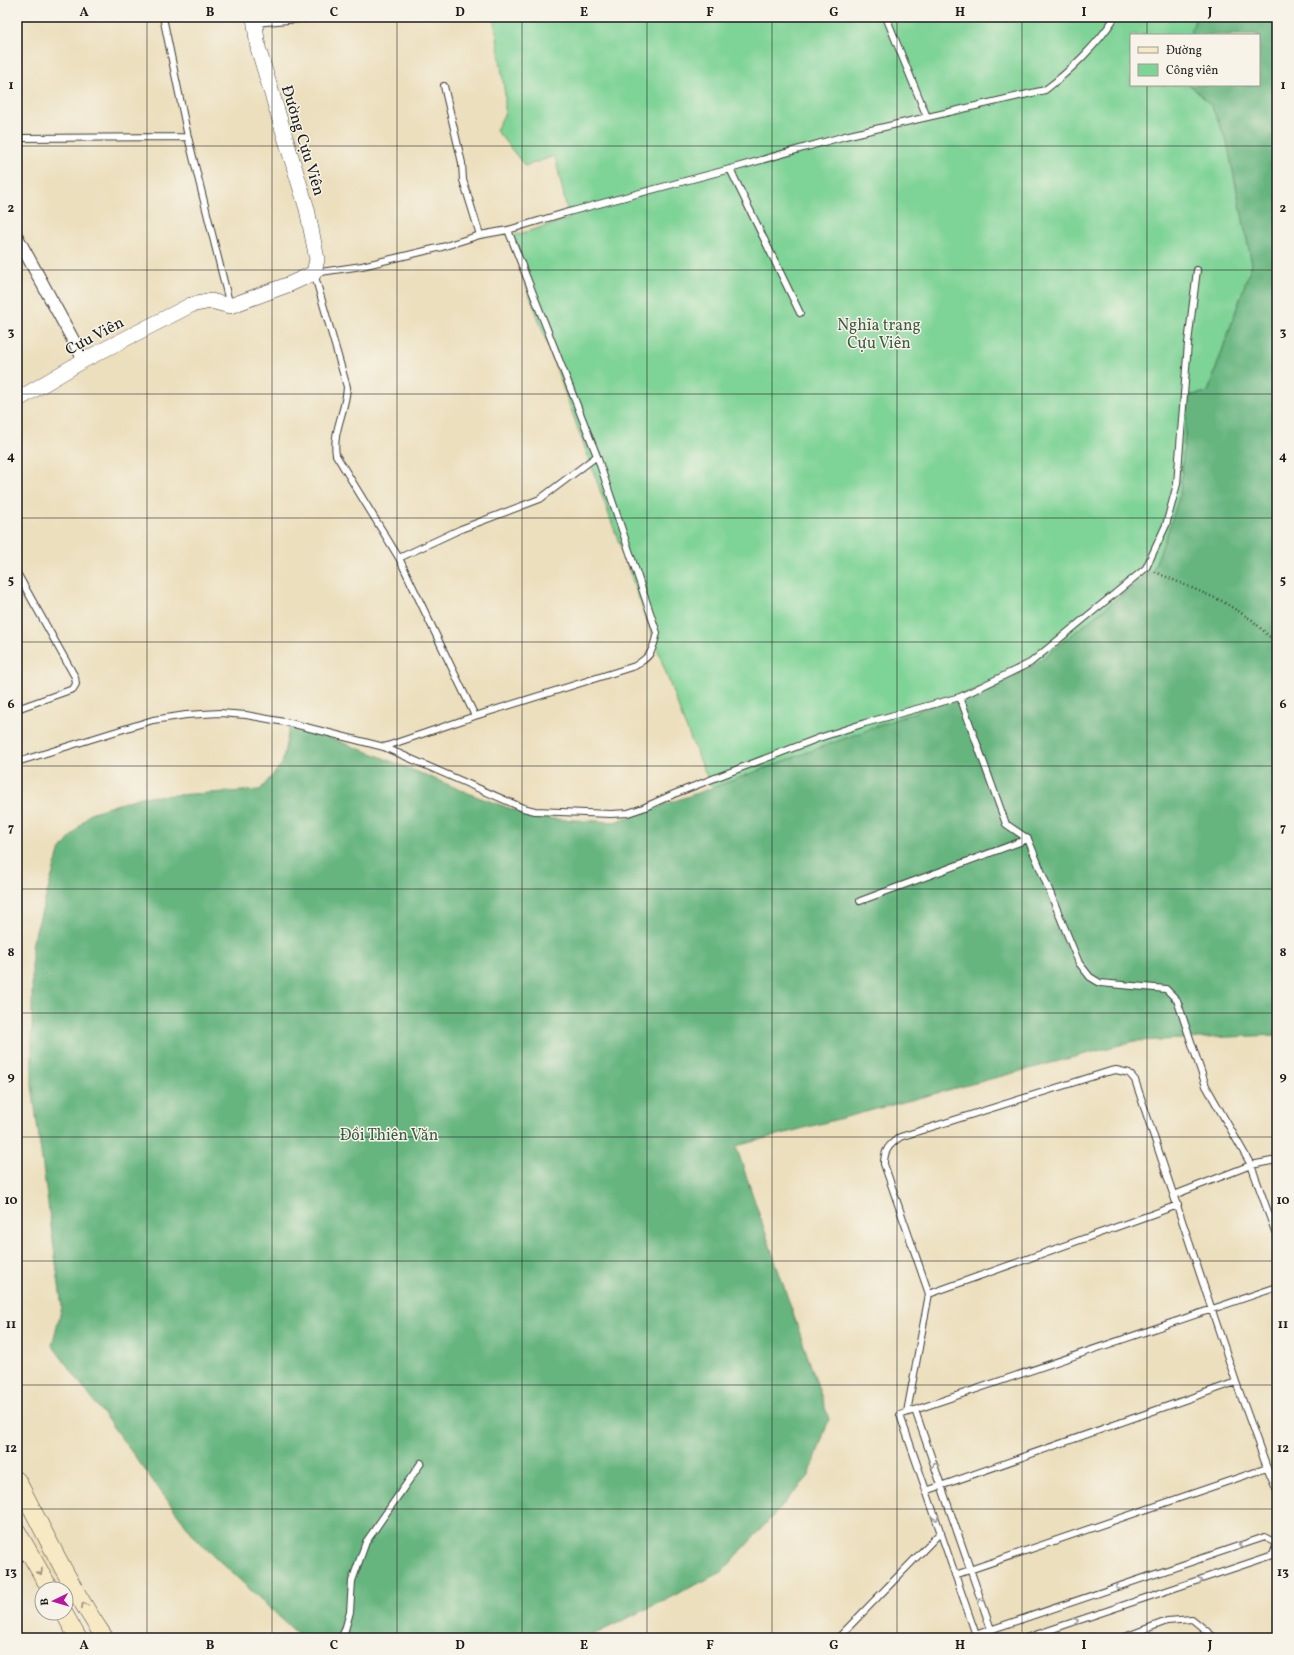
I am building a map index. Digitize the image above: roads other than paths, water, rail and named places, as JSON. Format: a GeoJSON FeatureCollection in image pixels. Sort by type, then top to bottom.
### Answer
{"type":"FeatureCollection","features":[{"type":"Feature","properties":{"kind":"main road"},"geometry":{"type":"LineString","coordinates":[[17,1480],[52,1547],[94,1622],[105,1638]]}},
{"type":"Feature","properties":{"kind":"main road"},"geometry":{"type":"LineString","coordinates":[[17,1531],[23,1557],[43,1581]]}},
{"type":"Feature","properties":{"kind":"main road"},"geometry":{"type":"LineString","coordinates":[[68,1621],[78,1638]]}},
{"type":"Feature","properties":{"kind":"street","name":"Đường Cựu Viên"},"geometry":{"type":"LineString","coordinates":[[255,20],[258,48],[307,209],[318,259],[314,273]]}},
{"type":"Feature","properties":{"kind":"street"},"geometry":{"type":"LineString","coordinates":[[17,237],[84,360]]}},
{"type":"Feature","properties":{"kind":"street"},"geometry":{"type":"LineString","coordinates":[[230,306],[290,284],[314,273]]}},
{"type":"Feature","properties":{"kind":"street","name":"Cựu Viên"},"geometry":{"type":"LineString","coordinates":[[17,400],[84,360],[191,305],[211,301],[230,306]]}},
{"type":"Feature","properties":{"kind":"lane"},"geometry":{"type":"LineString","coordinates":[[163,17],[188,137],[230,306]]}},
{"type":"Feature","properties":{"kind":"lane"},"geometry":{"type":"LineString","coordinates":[[255,20],[321,17]]}},
{"type":"Feature","properties":{"kind":"lane"},"geometry":{"type":"LineString","coordinates":[[886,17],[927,117]]}},
{"type":"Feature","properties":{"kind":"lane"},"geometry":{"type":"LineString","coordinates":[[475,716],[399,558],[336,455],[334,445],[335,436],[347,396],[348,387],[314,273],[362,266],[442,247],[480,235],[508,230],[845,136],[1045,90],[1065,75],[1109,27],[1115,17]]}},
{"type":"Feature","properties":{"kind":"lane"},"geometry":{"type":"LineString","coordinates":[[444,86],[462,164],[462,180],[480,235]]}},
{"type":"Feature","properties":{"kind":"lane"},"geometry":{"type":"LineString","coordinates":[[17,138],[188,137]]}},
{"type":"Feature","properties":{"kind":"lane"},"geometry":{"type":"LineString","coordinates":[[730,169],[800,313]]}},
{"type":"Feature","properties":{"kind":"lane"},"geometry":{"type":"LineString","coordinates":[[384,747],[475,716],[635,666],[652,652],[657,633],[597,456],[508,230]]}},
{"type":"Feature","properties":{"kind":"lane"},"geometry":{"type":"LineString","coordinates":[[17,762],[153,720],[186,715],[220,713],[246,715],[290,723],[384,747],[523,808],[535,811],[611,814],[628,813],[819,738],[865,723],[960,697],[1030,663],[1058,638],[1146,568],[1166,525],[1177,484],[1188,343],[1197,270]]}},
{"type":"Feature","properties":{"kind":"lane"},"geometry":{"type":"LineString","coordinates":[[399,558],[461,529],[540,499],[597,456]]}},
{"type":"Feature","properties":{"kind":"lane"},"geometry":{"type":"LineString","coordinates":[[17,573],[75,677],[76,684],[73,689],[17,709]]}},
{"type":"Feature","properties":{"kind":"lane"},"geometry":{"type":"LineString","coordinates":[[960,697],[1006,824],[1028,839],[1079,963],[1090,977],[1100,983],[1166,989],[1177,1000],[1206,1086],[1252,1165],[1277,1237]]}},
{"type":"Feature","properties":{"kind":"lane"},"geometry":{"type":"LineString","coordinates":[[860,901],[1028,839]]}},
{"type":"Feature","properties":{"kind":"lane"},"geometry":{"type":"LineString","coordinates":[[907,1412],[929,1294],[884,1164],[884,1154],[892,1143],[900,1137],[1116,1070],[1129,1073],[1135,1080],[1236,1382],[1277,1492]]}},
{"type":"Feature","properties":{"kind":"lane"},"geometry":{"type":"LineString","coordinates":[[1174,1195],[1252,1165],[1277,1160]]}},
{"type":"Feature","properties":{"kind":"lane"},"geometry":{"type":"LineString","coordinates":[[929,1294],[1178,1205]]}},
{"type":"Feature","properties":{"kind":"lane"},"geometry":{"type":"LineString","coordinates":[[977,1636],[900,1415],[1277,1287]]}},
{"type":"Feature","properties":{"kind":"lane"},"geometry":{"type":"LineString","coordinates":[[926,1491],[1236,1382]]}},
{"type":"Feature","properties":{"kind":"lane"},"geometry":{"type":"LineString","coordinates":[[915,1410],[994,1638]]}},
{"type":"Feature","properties":{"kind":"lane"},"geometry":{"type":"LineString","coordinates":[[341,1638],[350,1612],[352,1581],[366,1542],[421,1463]]}},
{"type":"Feature","properties":{"kind":"lane"},"geometry":{"type":"LineString","coordinates":[[955,1575],[1267,1468]]}},
{"type":"Feature","properties":{"kind":"lane"},"geometry":{"type":"LineString","coordinates":[[838,1638],[941,1532]]}},
{"type":"Feature","properties":{"kind":"lane"},"geometry":{"type":"LineString","coordinates":[[966,1638],[977,1636],[1266,1537],[1277,1543],[1273,1555],[1026,1638]]}},
{"type":"Feature","properties":{"kind":"lane"},"geometry":{"type":"LineString","coordinates":[[1122,1638],[1167,1621],[1192,1619],[1215,1638]]}},
{"type":"Feature","properties":{"kind":"park label","name":"Nghĩa trang Cựu Viên"},"geometry":{"type":"Point","coordinates":[879,333]}},
{"type":"Feature","properties":{"kind":"park label","name":"Đồi Thiên Văn"},"geometry":{"type":"Point","coordinates":[389,1134]}}]}
